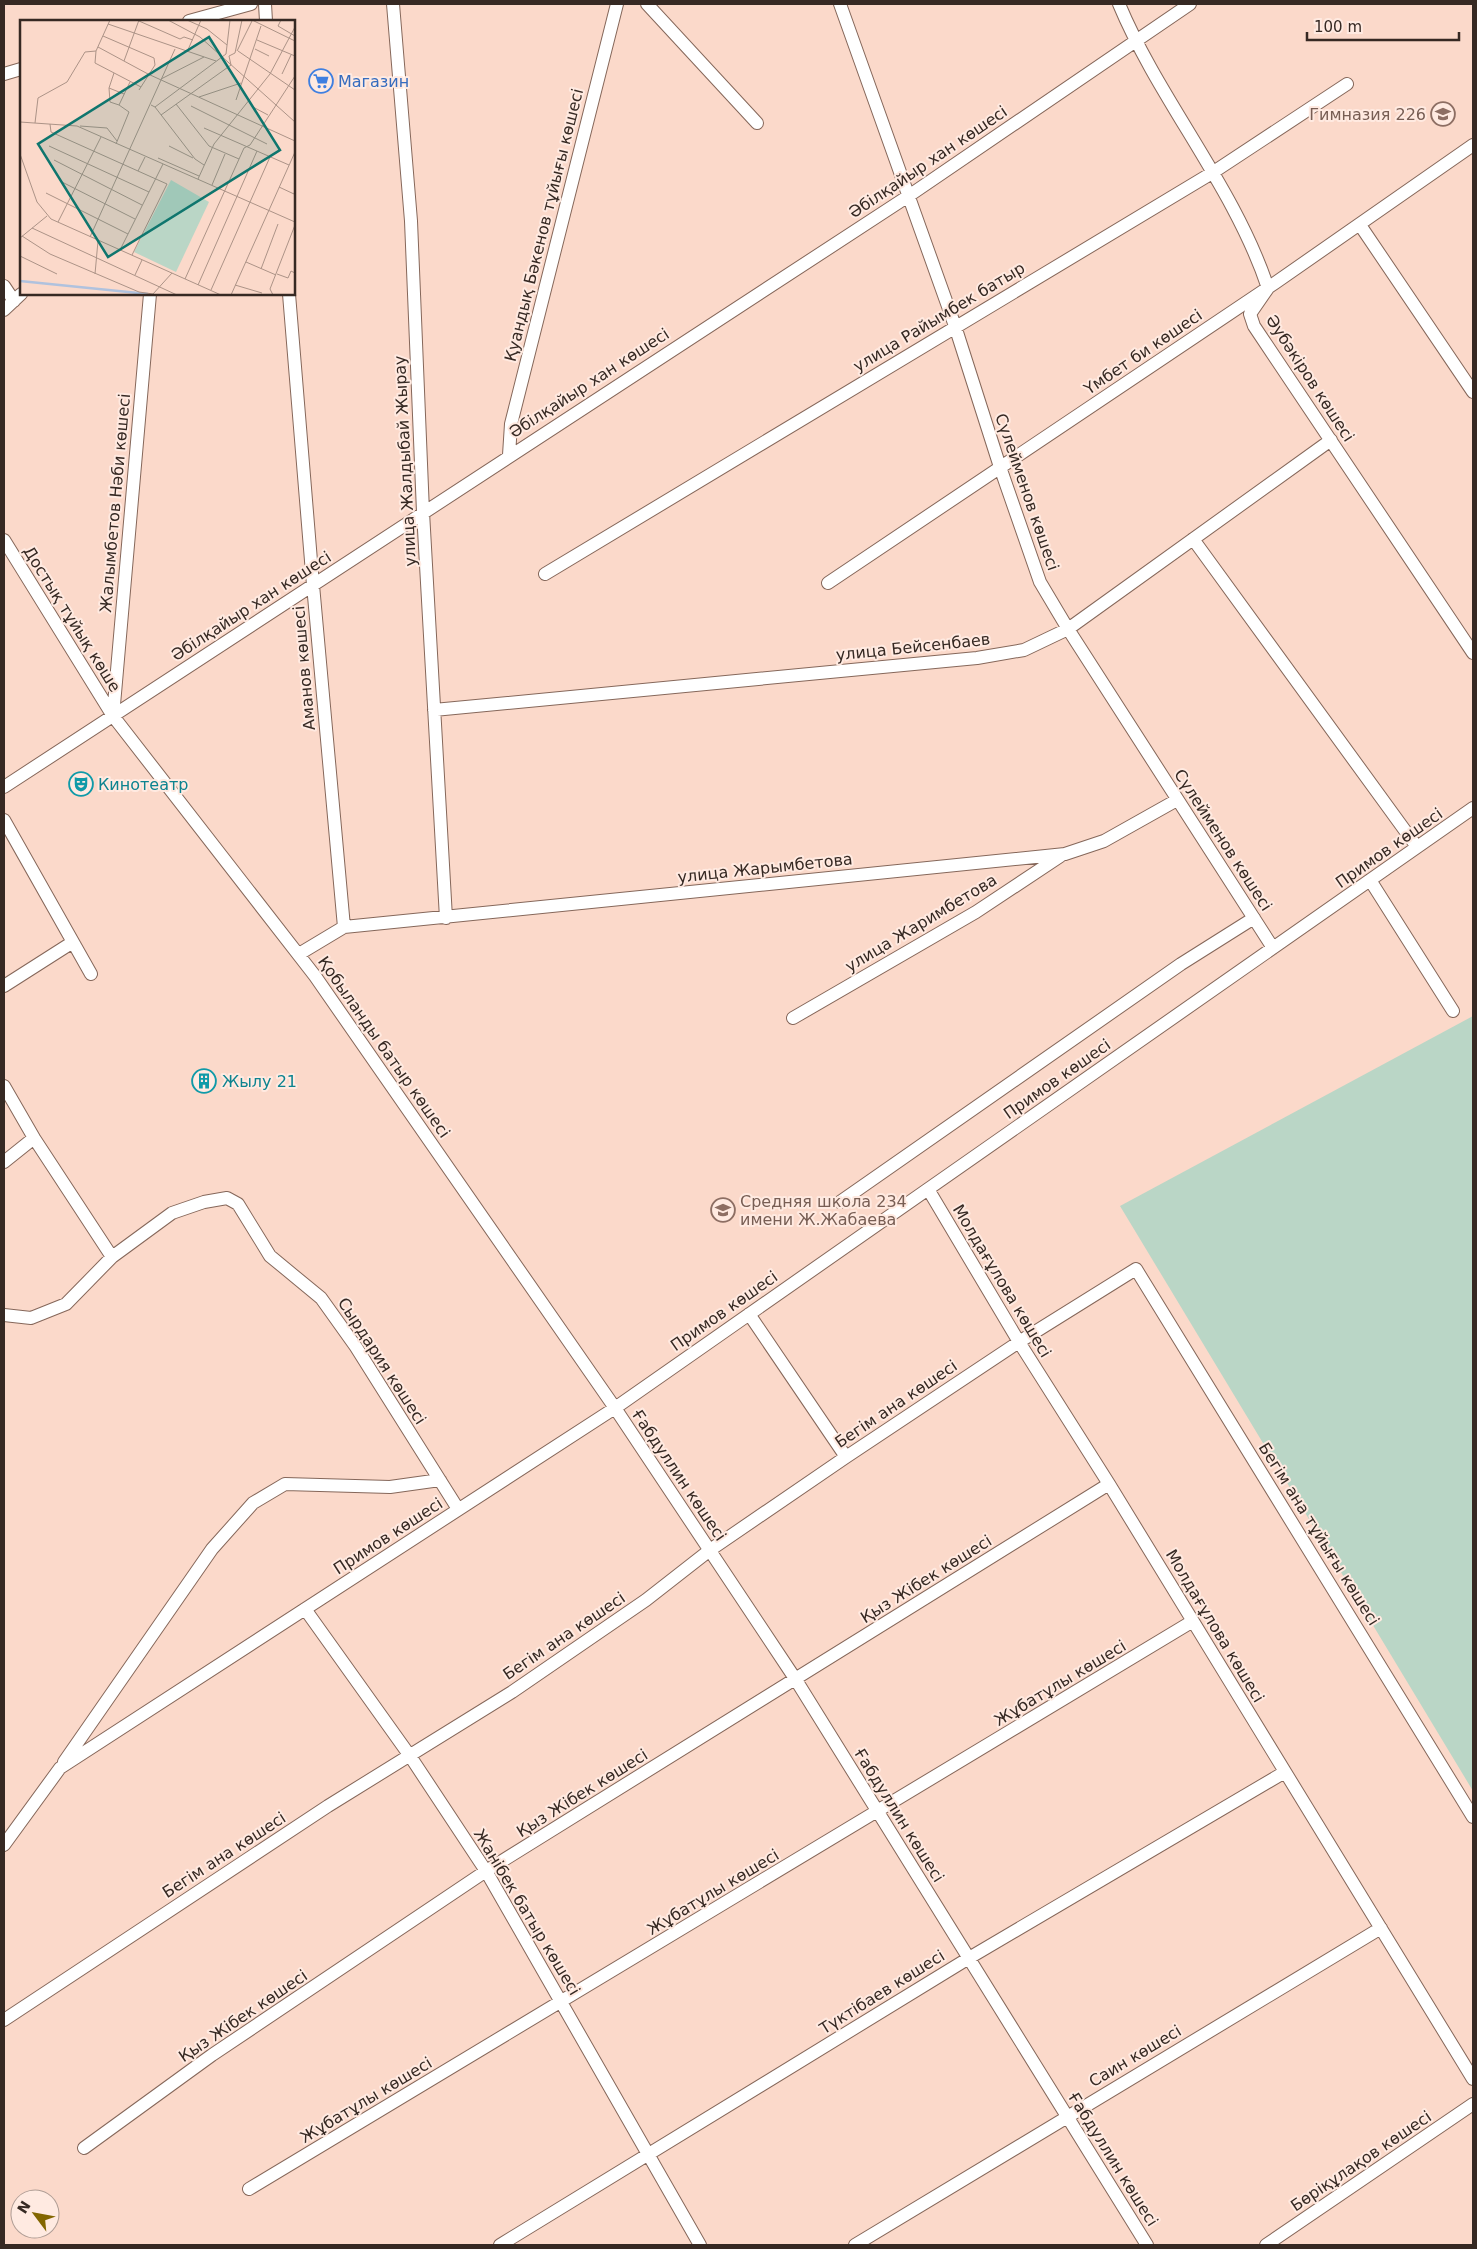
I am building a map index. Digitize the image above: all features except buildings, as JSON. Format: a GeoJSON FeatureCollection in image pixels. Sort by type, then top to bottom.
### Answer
{"type":"FeatureCollection","features":[{"type":"Feature","properties":{"kind":"street"},"geometry":{"type":"LineString","coordinates":[[193,20],[251,4]]}},
{"type":"Feature","properties":{"kind":"street"},"geometry":{"type":"LineString","coordinates":[[265,4],[266,20]]}},
{"type":"Feature","properties":{"kind":"street","name":"улица Жалдыбай Жырау"},"geometry":{"type":"LineString","coordinates":[[393,4],[411,221],[423,512],[446,918]]}},
{"type":"Feature","properties":{"kind":"street","name":"Қуандық Бәкенов тұйығы көшесі"},"geometry":{"type":"LineString","coordinates":[[509,455],[511,424],[617,4]]}},
{"type":"Feature","properties":{"kind":"street"},"geometry":{"type":"LineString","coordinates":[[647,4],[757,123]]}},
{"type":"Feature","properties":{"kind":"street","name":"Сүлейменов көшесі"},"geometry":{"type":"LineString","coordinates":[[840,4],[910,195],[1040,582],[1068,629],[1273,948]]}},
{"type":"Feature","properties":{"kind":"street"},"geometry":{"type":"LineString","coordinates":[[1119,4],[1134,41],[1212,173],[1256,254],[1268,288]]}},
{"type":"Feature","properties":{"kind":"street","name":"Әбілқайыр хан көшесі"},"geometry":{"type":"LineString","coordinates":[[4,787],[313,586],[509,455],[910,195],[1190,4]]}},
{"type":"Feature","properties":{"kind":"street"},"geometry":{"type":"LineString","coordinates":[[4,74],[20,69]]}},
{"type":"Feature","properties":{"kind":"street","name":"улица Райымбек батыр"},"geometry":{"type":"LineString","coordinates":[[545,574],[1212,173],[1347,84]]}},
{"type":"Feature","properties":{"kind":"street","name":"Үмбет би көшесі"},"geometry":{"type":"LineString","coordinates":[[828,582],[1268,288],[1473,145]]}},
{"type":"Feature","properties":{"kind":"street"},"geometry":{"type":"LineString","coordinates":[[1360,224],[1473,392]]}},
{"type":"Feature","properties":{"kind":"street"},"geometry":{"type":"LineString","coordinates":[[4,286],[13,302]]}},
{"type":"Feature","properties":{"kind":"street","name":"Әубәкіров көшесі"},"geometry":{"type":"LineString","coordinates":[[1268,288],[1250,314],[1254,326],[1473,653]]}},
{"type":"Feature","properties":{"kind":"street","name":"Жалымбетов Нәби көшесі"},"geometry":{"type":"LineString","coordinates":[[113,716],[150,295]]}},
{"type":"Feature","properties":{"kind":"street","name":"Аманов көшесі"},"geometry":{"type":"LineString","coordinates":[[289,295],[344,927]]}},
{"type":"Feature","properties":{"kind":"street","name":"улица Бейсенбаев"},"geometry":{"type":"LineString","coordinates":[[434,710],[977,658],[1024,650],[1068,629],[1331,440]]}},
{"type":"Feature","properties":{"kind":"street"},"geometry":{"type":"LineString","coordinates":[[1193,539],[1417,847]]}},
{"type":"Feature","properties":{"kind":"street","name":"Достық тұйық көше"},"geometry":{"type":"LineString","coordinates":[[4,540],[113,716]]}},
{"type":"Feature","properties":{"kind":"street","name":"Қобыланды батыр көшесі"},"geometry":{"type":"LineString","coordinates":[[113,716],[299,954],[615,1408]]}},
{"type":"Feature","properties":{"kind":"street","name":"улица Жарымбетова"},"geometry":{"type":"LineString","coordinates":[[344,927],[1065,854],[1104,841],[1178,800]]}},
{"type":"Feature","properties":{"kind":"street","name":"Примов көшесі"},"geometry":{"type":"LineString","coordinates":[[4,1845],[60,1768],[615,1408],[1473,808]]}},
{"type":"Feature","properties":{"kind":"street"},"geometry":{"type":"LineString","coordinates":[[4,820],[91,974]]}},
{"type":"Feature","properties":{"kind":"street","name":"улица Жаримбетова"},"geometry":{"type":"LineString","coordinates":[[793,1018],[976,912],[1065,854]]}},
{"type":"Feature","properties":{"kind":"street"},"geometry":{"type":"LineString","coordinates":[[1370,880],[1453,1011]]}},
{"type":"Feature","properties":{"kind":"street"},"geometry":{"type":"LineString","coordinates":[[840,1202],[1174,970],[1254,918]]}},
{"type":"Feature","properties":{"kind":"street"},"geometry":{"type":"LineString","coordinates":[[299,954],[344,927]]}},
{"type":"Feature","properties":{"kind":"street"},"geometry":{"type":"LineString","coordinates":[[4,986],[73,942]]}},
{"type":"Feature","properties":{"kind":"street"},"geometry":{"type":"LineString","coordinates":[[4,1086],[34,1138],[112,1257],[66,1304],[30,1318],[4,1315]]}},
{"type":"Feature","properties":{"kind":"street"},"geometry":{"type":"LineString","coordinates":[[4,1162],[34,1138]]}},
{"type":"Feature","properties":{"kind":"street","name":"Молдағұлова көшесі"},"geometry":{"type":"LineString","coordinates":[[928,1189],[1018,1342],[1109,1484],[1473,2080]]}},
{"type":"Feature","properties":{"kind":"street","name":"Сырдария көшесі"},"geometry":{"type":"LineString","coordinates":[[112,1257],[172,1213],[204,1202],[227,1198],[238,1204],[270,1256],[321,1298],[356,1347],[458,1509]]}},
{"type":"Feature","properties":{"kind":"street","name":"Бегім ана көшесі"},"geometry":{"type":"LineString","coordinates":[[4,2020],[328,1806],[512,1692],[614,1622],[710,1550],[846,1457],[1018,1342],[1136,1269]]}},
{"type":"Feature","properties":{"kind":"street","name":"Бегім ана тұйығы көшесі"},"geometry":{"type":"LineString","coordinates":[[1136,1269],[1473,1817]]}},
{"type":"Feature","properties":{"kind":"street"},"geometry":{"type":"LineString","coordinates":[[749,1314],[846,1457]]}},
{"type":"Feature","properties":{"kind":"street","name":"Ғабдуллин көшесі"},"geometry":{"type":"LineString","coordinates":[[615,1408],[796,1680],[1147,2245]]}},
{"type":"Feature","properties":{"kind":"street"},"geometry":{"type":"LineString","coordinates":[[60,1768],[212,1549],[253,1503],[285,1484],[390,1487],[440,1480]]}},
{"type":"Feature","properties":{"kind":"street","name":"Қыз Жібек көшесі"},"geometry":{"type":"LineString","coordinates":[[84,2148],[212,2055],[486,1871],[1109,1484]]}},
{"type":"Feature","properties":{"kind":"street","name":"Жанібек батыр көшесі"},"geometry":{"type":"LineString","coordinates":[[305,1609],[410,1756],[486,1871],[700,2245]]}},
{"type":"Feature","properties":{"kind":"street","name":"Жұбатұлы көшесі"},"geometry":{"type":"LineString","coordinates":[[249,2188],[878,1812],[1193,1621]]}},
{"type":"Feature","properties":{"kind":"street","name":"Түктібаев көшесі"},"geometry":{"type":"LineString","coordinates":[[500,2245],[969,1958],[1285,1772]]}},
{"type":"Feature","properties":{"kind":"street","name":"Саин көшесі"},"geometry":{"type":"LineString","coordinates":[[855,2245],[1381,1928]]}},
{"type":"Feature","properties":{"kind":"street","name":"Бөріқұлақов көшесі"},"geometry":{"type":"LineString","coordinates":[[1266,2245],[1473,2104]]}},
{"type":"Feature","properties":{"kind":"green space"},"geometry":{"type":"Polygon","coordinates":[[[1473,1016],[1473,1791],[1120,1206],[1473,1016]]]}},
{"type":"Feature","properties":{"kind":"place","name":"Магазин"},"geometry":{"type":"Point","coordinates":[321,81]}},
{"type":"Feature","properties":{"kind":"place","name":"Гимназия 226"},"geometry":{"type":"Point","coordinates":[1443,114]}},
{"type":"Feature","properties":{"kind":"place","name":"Кинотеатр"},"geometry":{"type":"Point","coordinates":[81,784]}},
{"type":"Feature","properties":{"kind":"place","name":"Жылу 21"},"geometry":{"type":"Point","coordinates":[204,1081]}},
{"type":"Feature","properties":{"kind":"place","name":"Средняя школа 234 имени Ж.Жабаева"},"geometry":{"type":"Point","coordinates":[723,1210]}}]}
